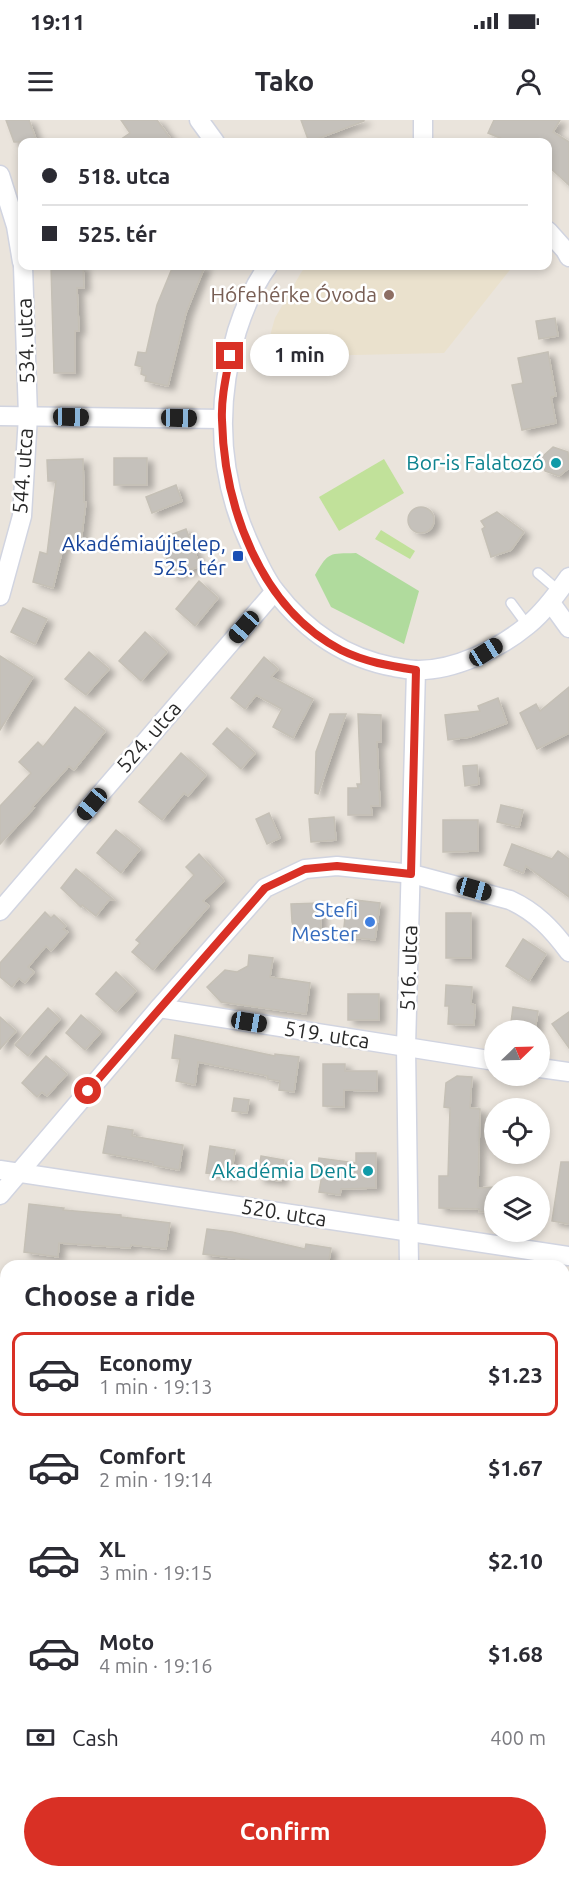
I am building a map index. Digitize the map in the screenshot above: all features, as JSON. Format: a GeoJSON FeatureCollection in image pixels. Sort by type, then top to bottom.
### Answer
{"type":"FeatureCollection","features":[{"type":"Feature","properties":{"kind":"street"},"geometry":{"type":"LineString","coordinates":[[199,120],[212,138]]}},
{"type":"Feature","properties":{"kind":"street"},"geometry":{"type":"LineString","coordinates":[[423,120],[423,138]]}},
{"type":"Feature","properties":{"kind":"street","name":"534. utca"},"geometry":{"type":"LineString","coordinates":[[0,175],[8,226],[18,251]]}},
{"type":"Feature","properties":{"kind":"street"},"geometry":{"type":"LineString","coordinates":[[552,235],[568,251]]}},
{"type":"Feature","properties":{"kind":"street","name":"534. utca"},"geometry":{"type":"LineString","coordinates":[[23,270],[28,416]]}},
{"type":"Feature","properties":{"kind":"street"},"geometry":{"type":"LineString","coordinates":[[264,270],[242,316],[230,356],[222,419],[225,457],[231,493],[241,527],[257,561],[275,591],[309,628],[340,650],[372,663],[416,670],[450,666],[486,652],[528,626],[560,590]]}},
{"type":"Feature","properties":{"kind":"street"},"geometry":{"type":"LineString","coordinates":[[0,416],[222,419]]}},
{"type":"Feature","properties":{"kind":"street","name":"544. utca"},"geometry":{"type":"LineString","coordinates":[[0,596],[22,516],[28,416]]}},
{"type":"Feature","properties":{"kind":"street"},"geometry":{"type":"LineString","coordinates":[[560,590],[569,628]]}},
{"type":"Feature","properties":{"kind":"street","name":"524. utca"},"geometry":{"type":"LineString","coordinates":[[0,911],[275,591]]}},
{"type":"Feature","properties":{"kind":"street","name":"516. utca"},"geometry":{"type":"LineString","coordinates":[[409,1260],[406,1047],[416,670]]}},
{"type":"Feature","properties":{"kind":"street"},"geometry":{"type":"LineString","coordinates":[[0,1195],[9,1172],[265,888],[305,869],[337,866],[411,874],[510,900],[524,907],[550,927],[569,952]]}},
{"type":"Feature","properties":{"kind":"street","name":"519. utca"},"geometry":{"type":"LineString","coordinates":[[159,1008],[484,1059]]}},
{"type":"Feature","properties":{"kind":"street"},"geometry":{"type":"LineString","coordinates":[[550,1069],[569,1072]]}},
{"type":"Feature","properties":{"kind":"street","name":"520. utca"},"geometry":{"type":"LineString","coordinates":[[9,1172],[569,1256]]}},
{"type":"Feature","properties":{"kind":"lane"},"geometry":{"type":"LineString","coordinates":[[538,573],[560,590]]}},
{"type":"Feature","properties":{"kind":"lane"},"geometry":{"type":"LineString","coordinates":[[511,603],[528,626]]}},
{"type":"Feature","properties":{"kind":"shaded area","name":"Hófehérke Óvoda"},"geometry":{"type":"Polygon","coordinates":[[[510,270],[444,353],[264,357],[275,318],[302,271],[510,270]]]}},
{"type":"Feature","properties":{"kind":"green space"},"geometry":{"type":"Polygon","coordinates":[[[384,459],[404,493],[339,531],[319,497],[384,459]]]}},
{"type":"Feature","properties":{"kind":"green space"},"geometry":{"type":"Polygon","coordinates":[[[381,530],[415,551],[410,559],[375,539],[381,530]]]}},
{"type":"Feature","properties":{"kind":"green space"},"geometry":{"type":"Polygon","coordinates":[[[356,553],[419,591],[404,644],[331,607],[315,575],[331,555],[356,553]]]}},
{"type":"Feature","properties":{"kind":"building"},"geometry":{"type":"Polygon","coordinates":[[[6,120],[29,120],[36,138],[18,138],[18,142],[14,142],[6,120]]]}},
{"type":"Feature","properties":{"kind":"building"},"geometry":{"type":"Polygon","coordinates":[[[121,120],[157,120],[170,138],[123,138],[130,133],[121,120]]]}},
{"type":"Feature","properties":{"kind":"building"},"geometry":{"type":"Polygon","coordinates":[[[301,120],[364,120],[319,138],[308,138],[301,120]]]}},
{"type":"Feature","properties":{"kind":"building"},"geometry":{"type":"Polygon","coordinates":[[[494,120],[560,120],[553,132],[569,142],[569,185],[552,170],[552,138],[500,138],[488,133],[494,120]]]}},
{"type":"Feature","properties":{"kind":"building"},"geometry":{"type":"Polygon","coordinates":[[[51,270],[83,270],[84,288],[77,288],[79,331],[75,331],[75,373],[54,373],[51,270]]]}},
{"type":"Feature","properties":{"kind":"building"},"geometry":{"type":"Polygon","coordinates":[[[171,270],[203,270],[186,313],[168,386],[145,381],[146,376],[141,374],[142,367],[135,365],[138,352],[146,353],[157,305],[171,270]]]}},
{"type":"Feature","properties":{"kind":"building"},"geometry":{"type":"Polygon","coordinates":[[[555,318],[558,336],[539,339],[536,321],[555,318]]]}},
{"type":"Feature","properties":{"kind":"building"},"geometry":{"type":"Polygon","coordinates":[[[548,352],[556,396],[551,397],[556,423],[522,430],[512,385],[523,383],[518,358],[548,352]]]}},
{"type":"Feature","properties":{"kind":"building","name":"Bor-is Falatozó"},"geometry":{"type":"Polygon","coordinates":[[[553,447],[568,452],[569,468],[559,476],[545,471],[542,457],[553,447]]]}},
{"type":"Feature","properties":{"kind":"building"},"geometry":{"type":"Polygon","coordinates":[[[114,458],[147,458],[147,485],[114,485],[114,458]]]}},
{"type":"Feature","properties":{"kind":"building"},"geometry":{"type":"Polygon","coordinates":[[[83,459],[84,502],[86,502],[81,542],[65,540],[53,588],[33,582],[40,552],[47,554],[56,481],[48,481],[47,460],[83,459]]]}},
{"type":"Feature","properties":{"kind":"building"},"geometry":{"type":"Polygon","coordinates":[[[176,485],[182,501],[152,513],[146,497],[176,485]]]}},
{"type":"Feature","properties":{"kind":"building"},"geometry":{"type":"Polygon","coordinates":[[[421,507],[430,511],[434,520],[430,529],[421,533],[412,529],[408,520],[412,511],[421,507]]]}},
{"type":"Feature","properties":{"kind":"building"},"geometry":{"type":"Polygon","coordinates":[[[497,512],[524,532],[511,550],[491,557],[482,529],[485,527],[481,521],[497,512]]]}},
{"type":"Feature","properties":{"kind":"building"},"geometry":{"type":"Polygon","coordinates":[[[186,529],[200,566],[173,576],[160,539],[186,529]]]}},
{"type":"Feature","properties":{"kind":"building"},"geometry":{"type":"Polygon","coordinates":[[[199,581],[218,598],[195,626],[176,609],[199,581]]]}},
{"type":"Feature","properties":{"kind":"building"},"geometry":{"type":"Polygon","coordinates":[[[23,608],[47,619],[35,644],[11,632],[23,608]]]}},
{"type":"Feature","properties":{"kind":"building"},"geometry":{"type":"Polygon","coordinates":[[[145,632],[167,652],[141,681],[119,661],[145,632]]]}},
{"type":"Feature","properties":{"kind":"building"},"geometry":{"type":"Polygon","coordinates":[[[89,652],[109,669],[86,695],[65,679],[89,652]]]}},
{"type":"Feature","properties":{"kind":"building"},"geometry":{"type":"Polygon","coordinates":[[[0,656],[33,677],[0,730],[0,656]]]}},
{"type":"Feature","properties":{"kind":"building"},"geometry":{"type":"Polygon","coordinates":[[[264,657],[278,669],[271,677],[313,699],[293,738],[273,727],[282,709],[256,695],[245,709],[231,698],[264,657]]]}},
{"type":"Feature","properties":{"kind":"building"},"geometry":{"type":"Polygon","coordinates":[[[569,687],[569,733],[537,749],[520,713],[536,704],[540,711],[569,687]]]}},
{"type":"Feature","properties":{"kind":"building"},"geometry":{"type":"Polygon","coordinates":[[[498,698],[507,723],[470,737],[448,740],[445,715],[480,711],[478,706],[498,698]]]}},
{"type":"Feature","properties":{"kind":"building"},"geometry":{"type":"Polygon","coordinates":[[[75,707],[105,731],[74,770],[69,766],[0,844],[0,806],[31,773],[19,762],[38,742],[43,747],[75,707]]]}},
{"type":"Feature","properties":{"kind":"building"},"geometry":{"type":"Polygon","coordinates":[[[330,714],[346,714],[318,794],[315,793],[316,752],[330,714]]]}},
{"type":"Feature","properties":{"kind":"building"},"geometry":{"type":"Polygon","coordinates":[[[358,714],[381,715],[381,742],[377,742],[380,806],[371,806],[372,815],[348,815],[348,788],[358,788],[357,784],[361,784],[358,714]]]}},
{"type":"Feature","properties":{"kind":"building"},"geometry":{"type":"Polygon","coordinates":[[[227,728],[255,753],[241,769],[213,744],[227,728]]]}},
{"type":"Feature","properties":{"kind":"building"},"geometry":{"type":"Polygon","coordinates":[[[181,753],[206,775],[188,796],[184,793],[162,820],[139,802],[181,753]]]}},
{"type":"Feature","properties":{"kind":"building"},"geometry":{"type":"Polygon","coordinates":[[[477,765],[479,784],[465,786],[463,766],[477,765]]]}},
{"type":"Feature","properties":{"kind":"building"},"geometry":{"type":"Polygon","coordinates":[[[501,805],[523,810],[519,827],[497,822],[501,805]]]}},
{"type":"Feature","properties":{"kind":"building"},"geometry":{"type":"Polygon","coordinates":[[[269,813],[280,838],[267,844],[256,819],[269,813]]]}},
{"type":"Feature","properties":{"kind":"building"},"geometry":{"type":"Polygon","coordinates":[[[334,817],[336,840],[311,842],[309,819],[334,817]]]}},
{"type":"Feature","properties":{"kind":"building"},"geometry":{"type":"Polygon","coordinates":[[[443,820],[478,820],[478,851],[443,852],[443,820]]]}},
{"type":"Feature","properties":{"kind":"building"},"geometry":{"type":"Polygon","coordinates":[[[116,830],[140,849],[121,873],[97,853],[116,830]]]}},
{"type":"Feature","properties":{"kind":"building"},"geometry":{"type":"Polygon","coordinates":[[[512,844],[552,859],[558,851],[569,859],[569,897],[526,866],[523,873],[504,865],[512,844]]]}},
{"type":"Feature","properties":{"kind":"building"},"geometry":{"type":"Polygon","coordinates":[[[199,854],[224,881],[203,901],[209,906],[153,970],[132,952],[140,943],[136,940],[194,875],[186,867],[199,854]]]}},
{"type":"Feature","properties":{"kind":"building"},"geometry":{"type":"Polygon","coordinates":[[[76,869],[114,900],[109,900],[96,916],[82,905],[81,907],[61,888],[76,869]]]}},
{"type":"Feature","properties":{"kind":"building"},"geometry":{"type":"Polygon","coordinates":[[[347,899],[380,903],[375,940],[343,936],[347,899]]]}},
{"type":"Feature","properties":{"kind":"building"},"geometry":{"type":"Polygon","coordinates":[[[320,903],[321,930],[296,932],[292,922],[291,904],[320,903]]]}},
{"type":"Feature","properties":{"kind":"building"},"geometry":{"type":"Polygon","coordinates":[[[45,912],[51,918],[54,915],[66,926],[63,929],[68,932],[51,951],[46,946],[28,967],[34,972],[25,983],[19,978],[12,987],[0,977],[0,963],[45,912]]]}},
{"type":"Feature","properties":{"kind":"building"},"geometry":{"type":"Polygon","coordinates":[[[446,913],[471,913],[471,958],[446,958],[446,913]]]}},
{"type":"Feature","properties":{"kind":"building"},"geometry":{"type":"Polygon","coordinates":[[[523,939],[546,954],[529,981],[506,966],[523,939]]]}},
{"type":"Feature","properties":{"kind":"building"},"geometry":{"type":"Polygon","coordinates":[[[249,955],[273,958],[270,977],[310,983],[306,1014],[221,1002],[207,987],[225,970],[237,972],[248,966],[249,955]]]}},
{"type":"Feature","properties":{"kind":"building"},"geometry":{"type":"Polygon","coordinates":[[[116,972],[136,991],[116,1012],[96,994],[116,972]]]}},
{"type":"Feature","properties":{"kind":"building"},"geometry":{"type":"Polygon","coordinates":[[[446,985],[472,987],[471,1004],[475,1005],[474,1025],[448,1024],[449,1006],[445,1006],[446,985]]]}},
{"type":"Feature","properties":{"kind":"building"},"geometry":{"type":"Polygon","coordinates":[[[348,994],[379,994],[379,1020],[348,1020],[348,994]]]}},
{"type":"Feature","properties":{"kind":"building"},"geometry":{"type":"Polygon","coordinates":[[[513,1007],[538,1011],[537,1020],[511,1020],[513,1007]]]}},
{"type":"Feature","properties":{"kind":"building"},"geometry":{"type":"Polygon","coordinates":[[[48,1008],[60,1019],[28,1056],[15,1045],[48,1008]]]}},
{"type":"Feature","properties":{"kind":"building"},"geometry":{"type":"Polygon","coordinates":[[[569,1012],[569,1048],[552,1024],[569,1012]]]}},
{"type":"Feature","properties":{"kind":"building"},"geometry":{"type":"Polygon","coordinates":[[[81,1015],[101,1032],[85,1050],[66,1033],[81,1015]]]}},
{"type":"Feature","properties":{"kind":"building"},"geometry":{"type":"Polygon","coordinates":[[[0,1017],[16,1031],[0,1049],[0,1017]]]}},
{"type":"Feature","properties":{"kind":"building"},"geometry":{"type":"Polygon","coordinates":[[[175,1035],[275,1056],[275,1054],[299,1057],[294,1092],[279,1090],[280,1081],[267,1079],[268,1076],[198,1062],[195,1085],[176,1081],[180,1059],[172,1058],[175,1035]]]}},
{"type":"Feature","properties":{"kind":"building"},"geometry":{"type":"Polygon","coordinates":[[[46,1056],[67,1074],[47,1096],[42,1092],[37,1097],[22,1083],[46,1056]]]}},
{"type":"Feature","properties":{"kind":"building"},"geometry":{"type":"Polygon","coordinates":[[[323,1064],[345,1064],[345,1071],[377,1071],[377,1091],[344,1090],[344,1107],[323,1106],[323,1064]]]}},
{"type":"Feature","properties":{"kind":"building"},"geometry":{"type":"Polygon","coordinates":[[[457,1076],[472,1077],[470,1108],[480,1109],[478,1188],[484,1188],[484,1212],[479,1212],[479,1209],[439,1208],[439,1176],[448,1176],[450,1108],[444,1107],[446,1083],[457,1076]]]}},
{"type":"Feature","properties":{"kind":"building"},"geometry":{"type":"Polygon","coordinates":[[[234,1098],[249,1100],[247,1113],[232,1111],[234,1098]]]}},
{"type":"Feature","properties":{"kind":"building"},"geometry":{"type":"Polygon","coordinates":[[[108,1126],[133,1130],[132,1136],[183,1145],[179,1170],[153,1165],[153,1162],[103,1153],[108,1126]]]}},
{"type":"Feature","properties":{"kind":"building"},"geometry":{"type":"Polygon","coordinates":[[[210,1146],[235,1150],[231,1176],[206,1173],[210,1146]]]}},
{"type":"Feature","properties":{"kind":"building"},"geometry":{"type":"Polygon","coordinates":[[[356,1153],[376,1153],[376,1188],[341,1189],[340,1195],[319,1192],[322,1175],[317,1174],[319,1158],[356,1163],[356,1153]]]}},
{"type":"Feature","properties":{"kind":"building"},"geometry":{"type":"Polygon","coordinates":[[[261,1156],[284,1160],[281,1181],[258,1178],[261,1156]]]}},
{"type":"Feature","properties":{"kind":"building"},"geometry":{"type":"Polygon","coordinates":[[[561,1162],[569,1162],[569,1224],[552,1221],[561,1162]]]}},
{"type":"Feature","properties":{"kind":"building"},"geometry":{"type":"Polygon","coordinates":[[[29,1204],[170,1223],[166,1249],[131,1245],[130,1248],[59,1243],[58,1257],[24,1252],[29,1204]]]}},
{"type":"Feature","properties":{"kind":"building"},"geometry":{"type":"Polygon","coordinates":[[[207,1229],[232,1232],[305,1249],[306,1244],[331,1248],[329,1260],[249,1260],[203,1254],[207,1229]]]}},
{"type":"Feature","properties":{"kind":"place","name":"Hófehérke Óvoda"},"geometry":{"type":"Point","coordinates":[389,295]}},
{"type":"Feature","properties":{"kind":"place","name":"Bor-is Falatozó"},"geometry":{"type":"Point","coordinates":[556,463]}},
{"type":"Feature","properties":{"kind":"place","name":"Akadémiaújtelep, 525. tér"},"geometry":{"type":"Point","coordinates":[238,556]}},
{"type":"Feature","properties":{"kind":"place","name":"Stefi Mester"},"geometry":{"type":"Point","coordinates":[370,922]}},
{"type":"Feature","properties":{"kind":"place","name":"Akadémia Dent"},"geometry":{"type":"Point","coordinates":[368,1171]}},
{"type":"Feature","properties":{"kind":"route"},"geometry":{"type":"LineString","coordinates":[[88,1091],[265,888],[305,869],[337,866],[411,874],[416,670],[372,663],[340,650],[309,628],[268,582],[241,527],[231,493],[222,419],[230,356]]}}]}
